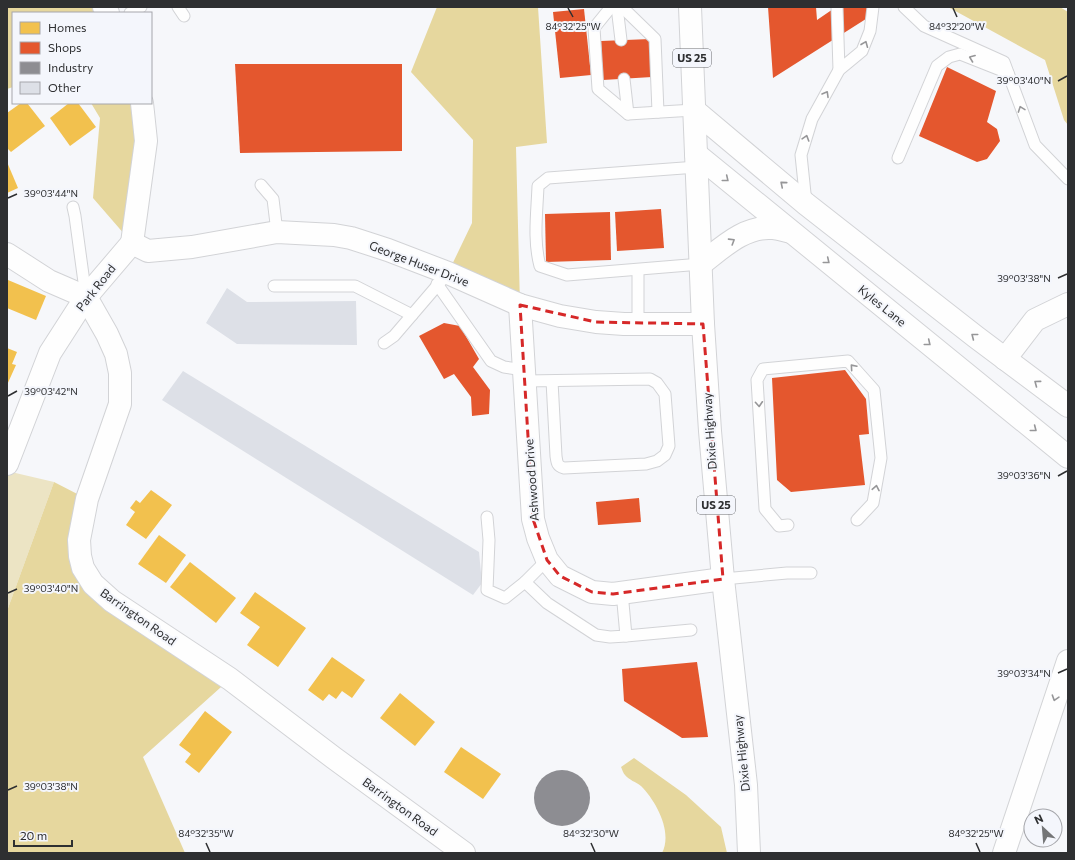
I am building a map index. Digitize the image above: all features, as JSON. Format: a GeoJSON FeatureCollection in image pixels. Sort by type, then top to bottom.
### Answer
{"type":"FeatureCollection","features":[{"type":"Feature","properties":{"kind":"main road","name":"Dixie Highway"},"geometry":{"type":"LineString","coordinates":[[690,7],[703,324],[710,431],[723,579],[746,785],[749,853]]}},
{"type":"Feature","properties":{"kind":"main road"},"geometry":{"type":"LineString","coordinates":[[132,243],[146,141],[142,104]]}},
{"type":"Feature","properties":{"kind":"main road"},"geometry":{"type":"LineString","coordinates":[[694,110],[806,204],[1005,359],[1068,406]]}},
{"type":"Feature","properties":{"kind":"main road","name":"Kyles Lane"},"geometry":{"type":"LineString","coordinates":[[696,160],[791,232],[1068,457]]}},
{"type":"Feature","properties":{"kind":"main road"},"geometry":{"type":"LineString","coordinates":[[701,264],[730,242],[751,230],[772,228],[791,232]]}},
{"type":"Feature","properties":{"kind":"main road","name":"George Huser Drive"},"geometry":{"type":"LineString","coordinates":[[132,243],[148,251],[192,247],[277,232],[334,235],[351,238],[388,250],[442,279],[520,305],[560,316],[596,322],[638,324],[703,324]]}},
{"type":"Feature","properties":{"kind":"main road","name":"Park Road"},"geometry":{"type":"LineString","coordinates":[[7,464],[50,353],[86,297],[132,243]]}},
{"type":"Feature","properties":{"kind":"main road"},"geometry":{"type":"LineString","coordinates":[[7,254],[49,281],[86,297]]}},
{"type":"Feature","properties":{"kind":"main road","name":"Barrington Road"},"geometry":{"type":"LineString","coordinates":[[86,297],[107,334],[116,354],[120,373],[120,404],[87,499],[79,540],[80,556],[83,568],[93,584],[112,601],[230,679],[334,758],[464,853]]}},
{"type":"Feature","properties":{"kind":"main road"},"geometry":{"type":"LineString","coordinates":[[1005,359],[1034,320],[1068,304]]}},
{"type":"Feature","properties":{"kind":"main road","name":"Ashwood Drive"},"geometry":{"type":"LineString","coordinates":[[520,305],[534,519],[538,538],[547,560],[560,576],[592,592],[613,594],[723,579]]}},
{"type":"Feature","properties":{"kind":"main road"},"geometry":{"type":"LineString","coordinates":[[1004,853],[1068,661]]}},
{"type":"Feature","properties":{"kind":"lane"},"geometry":{"type":"LineString","coordinates":[[132,12],[141,7]]}},
{"type":"Feature","properties":{"kind":"lane"},"geometry":{"type":"LineString","coordinates":[[178,7],[184,16]]}},
{"type":"Feature","properties":{"kind":"lane"},"geometry":{"type":"LineString","coordinates":[[611,7],[594,28],[598,89],[628,114],[694,110]]}},
{"type":"Feature","properties":{"kind":"lane"},"geometry":{"type":"LineString","coordinates":[[617,7],[621,40]]}},
{"type":"Feature","properties":{"kind":"lane"},"geometry":{"type":"LineString","coordinates":[[622,7],[655,39],[658,112]]}},
{"type":"Feature","properties":{"kind":"lane"},"geometry":{"type":"LineString","coordinates":[[837,7],[839,70]]}},
{"type":"Feature","properties":{"kind":"lane"},"geometry":{"type":"LineString","coordinates":[[806,204],[801,155],[812,119],[839,70],[862,51],[870,31],[873,7]]}},
{"type":"Feature","properties":{"kind":"lane"},"geometry":{"type":"LineString","coordinates":[[904,7],[924,26],[1004,62],[1035,145],[1068,179]]}},
{"type":"Feature","properties":{"kind":"lane"},"geometry":{"type":"LineString","coordinates":[[898,158],[937,66],[949,57],[960,54],[1008,73]]}},
{"type":"Feature","properties":{"kind":"lane"},"geometry":{"type":"LineString","coordinates":[[624,79],[628,114]]}},
{"type":"Feature","properties":{"kind":"lane"},"geometry":{"type":"LineString","coordinates":[[696,160],[548,178],[538,186],[536,229],[537,254],[540,266],[567,275],[701,264]]}},
{"type":"Feature","properties":{"kind":"lane"},"geometry":{"type":"LineString","coordinates":[[261,185],[272,199],[277,232]]}},
{"type":"Feature","properties":{"kind":"lane"},"geometry":{"type":"LineString","coordinates":[[72,207],[75,216],[86,297]]}},
{"type":"Feature","properties":{"kind":"lane"},"geometry":{"type":"LineString","coordinates":[[638,270],[638,324]]}},
{"type":"Feature","properties":{"kind":"lane"},"geometry":{"type":"LineString","coordinates":[[384,343],[394,336],[442,279],[491,361],[525,376],[552,381],[650,379],[657,383],[665,394],[669,446],[665,455],[657,461],[646,464],[559,467],[556,456],[552,381]]}},
{"type":"Feature","properties":{"kind":"lane"},"geometry":{"type":"LineString","coordinates":[[274,286],[355,286],[412,315]]}},
{"type":"Feature","properties":{"kind":"lane"},"geometry":{"type":"LineString","coordinates":[[788,525],[778,526],[765,509],[757,380],[763,369],[848,361],[874,390],[881,458],[873,503],[857,520]]}},
{"type":"Feature","properties":{"kind":"lane"},"geometry":{"type":"LineString","coordinates":[[487,517],[489,540],[488,590],[505,598],[525,582],[547,560]]}},
{"type":"Feature","properties":{"kind":"lane"},"geometry":{"type":"LineString","coordinates":[[484,553],[484,544],[489,540]]}},
{"type":"Feature","properties":{"kind":"lane"},"geometry":{"type":"LineString","coordinates":[[484,566],[484,574],[488,578]]}},
{"type":"Feature","properties":{"kind":"lane"},"geometry":{"type":"LineString","coordinates":[[723,579],[811,573]]}},
{"type":"Feature","properties":{"kind":"lane"},"geometry":{"type":"LineString","coordinates":[[525,582],[547,603],[596,635],[626,636],[690,630]]}},
{"type":"Feature","properties":{"kind":"lane"},"geometry":{"type":"LineString","coordinates":[[622,592],[626,636]]}},
{"type":"Feature","properties":{"kind":"highlighted area"},"geometry":{"type":"Polygon","coordinates":[[[520,305],[596,322],[703,324],[723,579],[613,594],[592,592],[560,576],[547,560],[533,519],[520,305]]]}},
{"type":"Feature","properties":{"kind":"shaded area"},"geometry":{"type":"Polygon","coordinates":[[[7,7],[104,7],[107,12],[12,12],[12,87],[7,89],[7,7]]]}},
{"type":"Feature","properties":{"kind":"shaded area"},"geometry":{"type":"Polygon","coordinates":[[[437,7],[538,7],[547,143],[516,147],[520,305],[448,273],[472,223],[473,140],[411,72],[437,7]]]}},
{"type":"Feature","properties":{"kind":"shaded area"},"geometry":{"type":"Polygon","coordinates":[[[948,7],[1060,7],[1068,12],[1068,125],[1064,120],[1045,60],[948,7]]]}},
{"type":"Feature","properties":{"kind":"shaded area"},"geometry":{"type":"Polygon","coordinates":[[[92,104],[142,104],[132,243],[93,198],[100,118],[92,104]]]}},
{"type":"Feature","properties":{"kind":"shaded area"},"geometry":{"type":"Polygon","coordinates":[[[7,471],[54,482],[7,611],[7,471]]]}},
{"type":"Feature","properties":{"kind":"shaded area"},"geometry":{"type":"Polygon","coordinates":[[[54,482],[87,499],[83,568],[230,679],[143,757],[185,853],[7,853],[7,611],[54,482]]]}},
{"type":"Feature","properties":{"kind":"shaded area"},"geometry":{"type":"Polygon","coordinates":[[[634,758],[686,795],[721,827],[727,853],[662,853],[665,845],[664,827],[657,808],[647,792],[627,777],[621,767],[634,758]]]}},
{"type":"Feature","properties":{"kind":"building: Homes"},"geometry":{"type":"Polygon","coordinates":[[[20,104],[28,104],[45,126],[11,152],[7,148],[7,113],[20,104]]]}},
{"type":"Feature","properties":{"kind":"building: Homes"},"geometry":{"type":"Polygon","coordinates":[[[68,104],[79,104],[96,127],[70,146],[50,118],[68,104]]]}},
{"type":"Feature","properties":{"kind":"building: Homes"},"geometry":{"type":"Polygon","coordinates":[[[7,162],[18,188],[7,193],[7,162]]]}},
{"type":"Feature","properties":{"kind":"building: Homes"},"geometry":{"type":"Polygon","coordinates":[[[8,280],[46,296],[36,320],[7,308],[8,280]]]}},
{"type":"Feature","properties":{"kind":"building: Homes"},"geometry":{"type":"Polygon","coordinates":[[[7,348],[17,352],[12,364],[16,365],[7,385],[7,348]]]}},
{"type":"Feature","properties":{"kind":"building: Homes"},"geometry":{"type":"Polygon","coordinates":[[[151,490],[172,505],[146,539],[126,525],[135,512],[130,508],[136,500],[140,503],[151,490]]]}},
{"type":"Feature","properties":{"kind":"building: Homes"},"geometry":{"type":"Polygon","coordinates":[[[159,535],[186,555],[166,583],[138,564],[159,535]]]}},
{"type":"Feature","properties":{"kind":"building: Homes"},"geometry":{"type":"Polygon","coordinates":[[[190,562],[236,598],[216,623],[170,587],[190,562]]]}},
{"type":"Feature","properties":{"kind":"building: Homes"},"geometry":{"type":"Polygon","coordinates":[[[255,592],[306,628],[278,667],[247,645],[260,627],[240,613],[255,592]]]}},
{"type":"Feature","properties":{"kind":"building: Homes"},"geometry":{"type":"Polygon","coordinates":[[[332,657],[365,680],[352,698],[342,691],[336,699],[329,694],[323,701],[308,690],[332,657]]]}},
{"type":"Feature","properties":{"kind":"building: Homes"},"geometry":{"type":"Polygon","coordinates":[[[400,693],[435,722],[415,746],[380,718],[400,693]]]}},
{"type":"Feature","properties":{"kind":"building: Homes"},"geometry":{"type":"Polygon","coordinates":[[[205,711],[232,732],[199,773],[185,762],[191,754],[179,745],[205,711]]]}},
{"type":"Feature","properties":{"kind":"building: Homes"},"geometry":{"type":"Polygon","coordinates":[[[461,747],[501,774],[483,799],[444,772],[461,747]]]}},
{"type":"Feature","properties":{"kind":"building: Shops"},"geometry":{"type":"Polygon","coordinates":[[[768,7],[816,7],[817,20],[836,7],[869,7],[869,17],[773,78],[768,7]]]}},
{"type":"Feature","properties":{"kind":"building: Shops"},"geometry":{"type":"Polygon","coordinates":[[[584,9],[591,75],[560,78],[553,12],[584,9]]]}},
{"type":"Feature","properties":{"kind":"building: Shops"},"geometry":{"type":"Polygon","coordinates":[[[650,39],[652,77],[603,80],[601,41],[650,39]]]}},
{"type":"Feature","properties":{"kind":"building: Shops"},"geometry":{"type":"Polygon","coordinates":[[[235,64],[402,64],[402,151],[240,153],[235,64]]]}},
{"type":"Feature","properties":{"kind":"building: Shops"},"geometry":{"type":"Polygon","coordinates":[[[947,67],[996,91],[987,122],[997,129],[1000,141],[987,159],[977,162],[919,136],[947,67]]]}},
{"type":"Feature","properties":{"kind":"building: Shops"},"geometry":{"type":"Polygon","coordinates":[[[661,209],[664,248],[617,251],[615,212],[661,209]]]}},
{"type":"Feature","properties":{"kind":"building: Shops"},"geometry":{"type":"Polygon","coordinates":[[[610,212],[611,260],[546,262],[545,214],[610,212]]]}},
{"type":"Feature","properties":{"kind":"building: Shops"},"geometry":{"type":"Polygon","coordinates":[[[444,323],[460,326],[479,359],[473,367],[490,390],[489,414],[472,416],[471,397],[454,374],[444,379],[419,336],[444,323]]]}},
{"type":"Feature","properties":{"kind":"building: Shops"},"geometry":{"type":"Polygon","coordinates":[[[845,370],[866,399],[869,434],[859,435],[865,485],[791,492],[777,480],[772,378],[845,370]]]}},
{"type":"Feature","properties":{"kind":"building: Shops"},"geometry":{"type":"Polygon","coordinates":[[[639,498],[641,522],[598,525],[596,502],[639,498]]]}},
{"type":"Feature","properties":{"kind":"building: Shops"},"geometry":{"type":"Polygon","coordinates":[[[697,662],[708,737],[682,738],[624,701],[622,669],[697,662]]]}},
{"type":"Feature","properties":{"kind":"building: Industry"},"geometry":{"type":"Polygon","coordinates":[[[562,770],[573,772],[582,778],[588,787],[590,798],[588,809],[582,818],[573,824],[562,826],[551,824],[542,818],[536,809],[534,798],[536,787],[542,778],[551,772],[562,770]]]}},
{"type":"Feature","properties":{"kind":"building: Other"},"geometry":{"type":"Polygon","coordinates":[[[227,288],[247,302],[356,301],[357,345],[237,344],[206,323],[227,288]]]}},
{"type":"Feature","properties":{"kind":"building: Other"},"geometry":{"type":"Polygon","coordinates":[[[183,371],[479,552],[482,583],[473,595],[162,400],[183,371]]]}}]}
